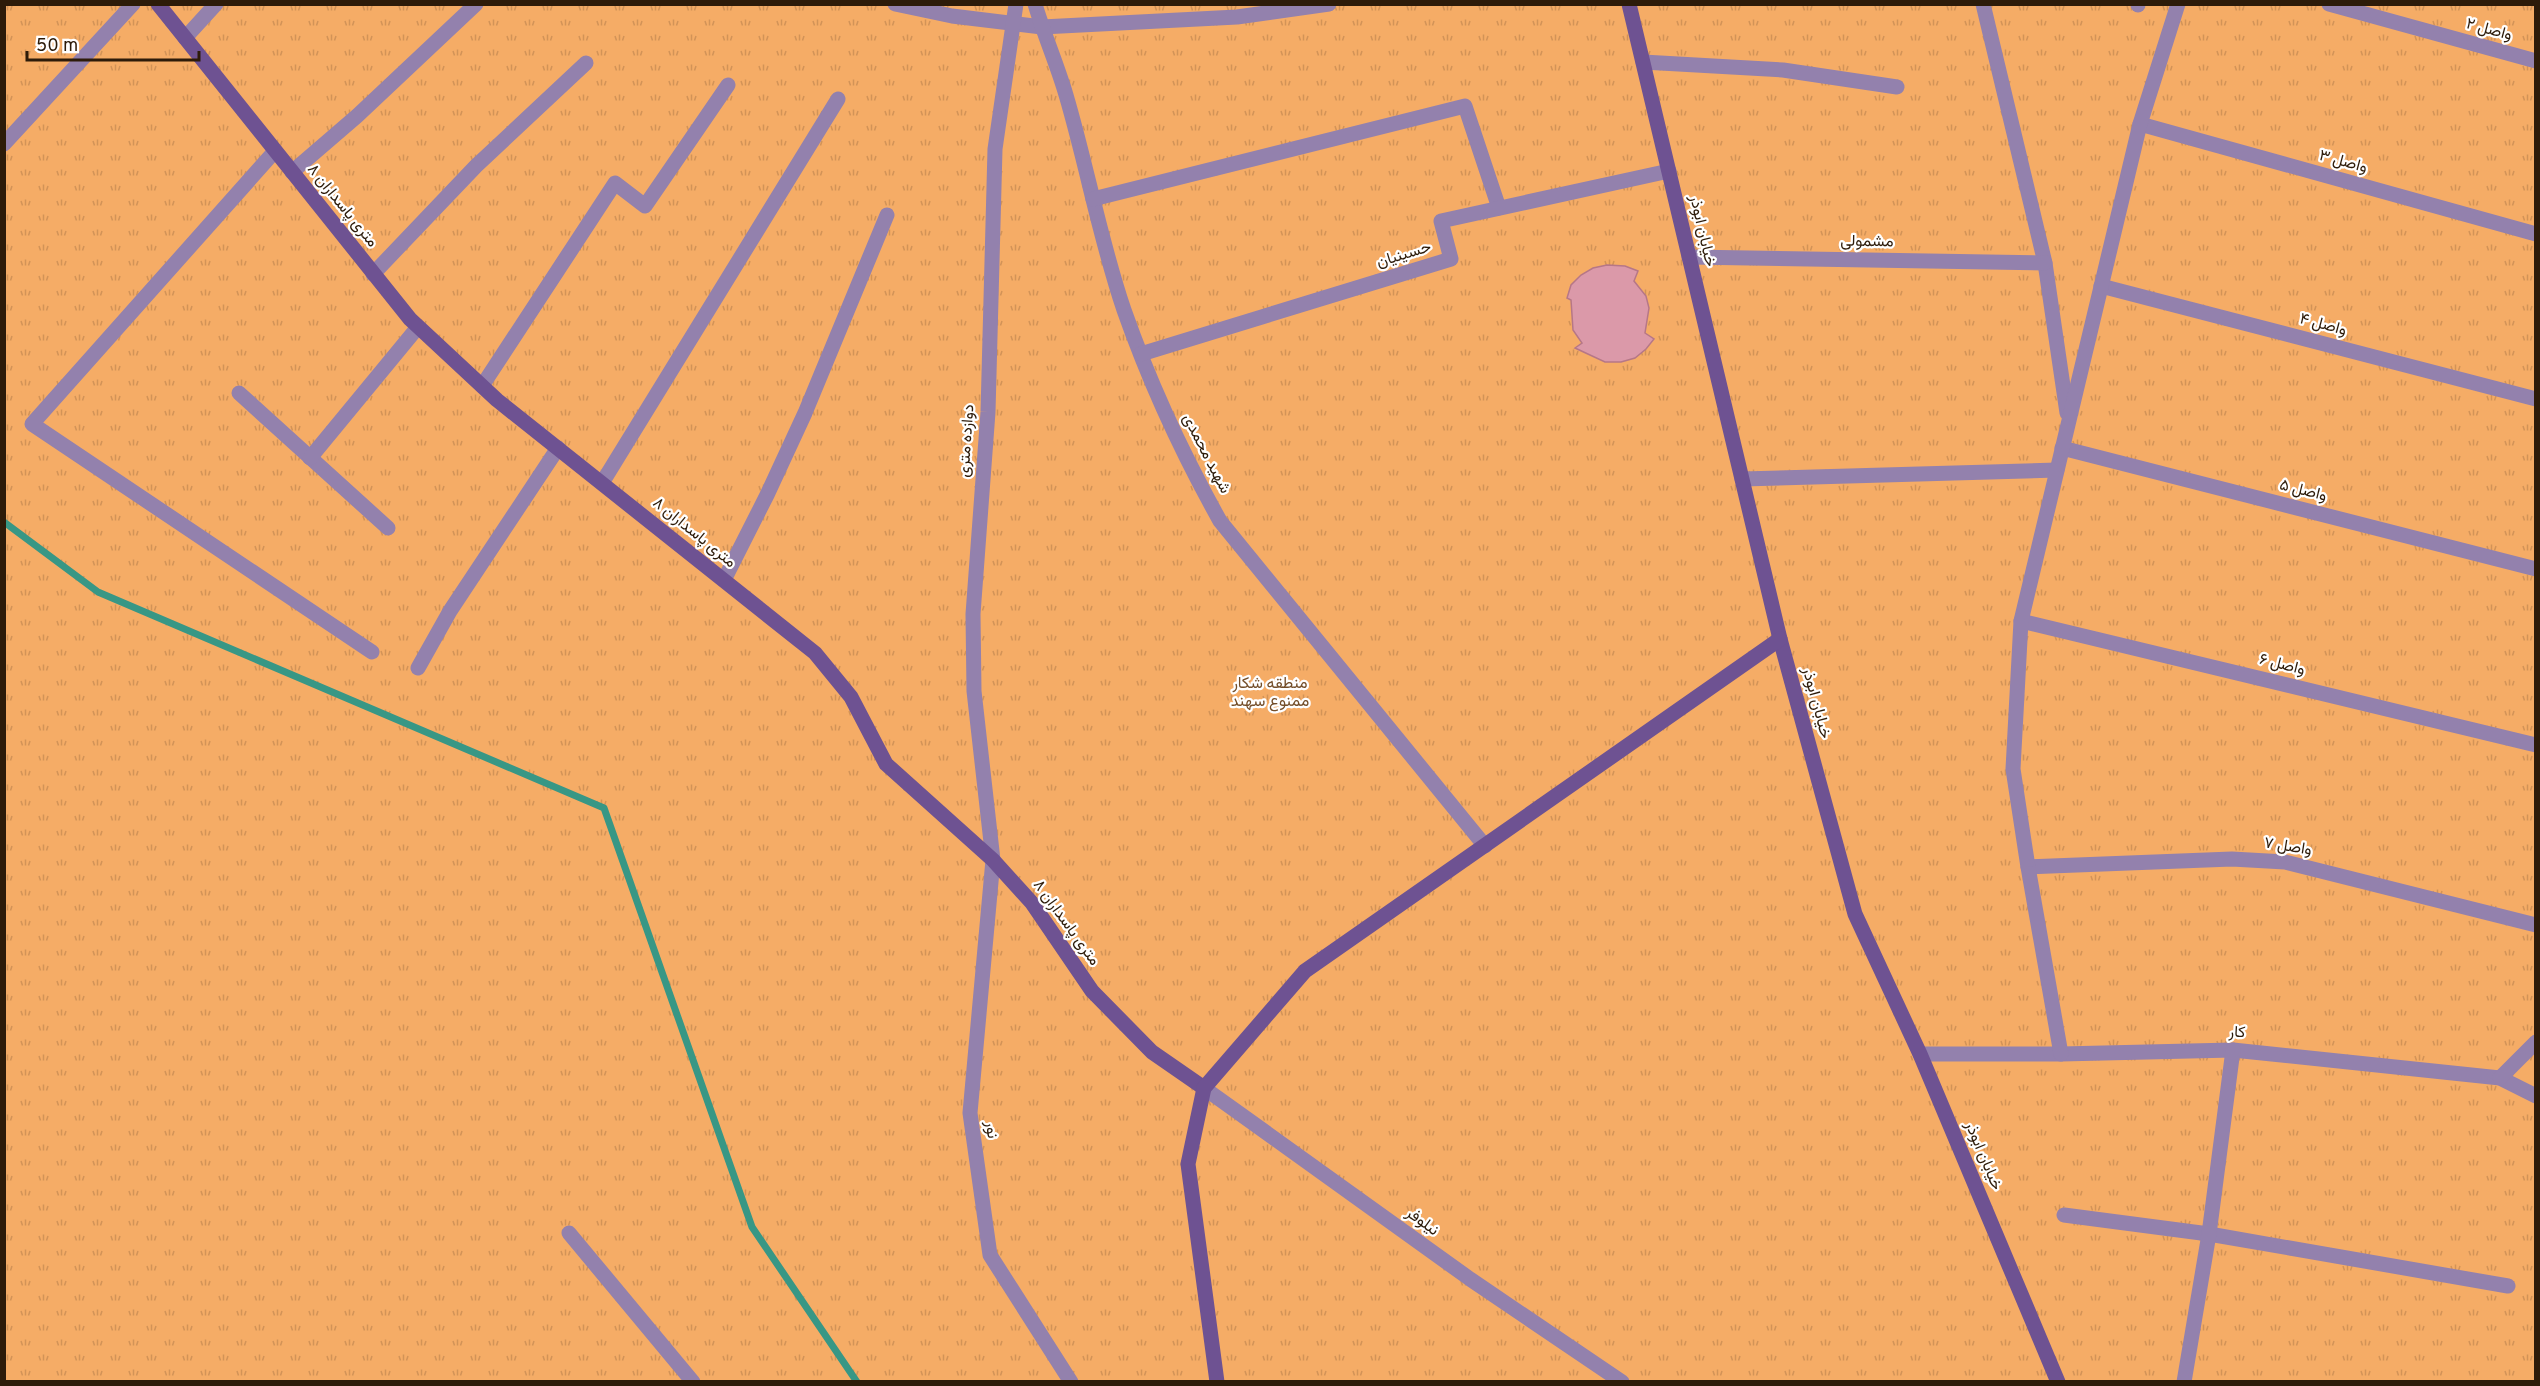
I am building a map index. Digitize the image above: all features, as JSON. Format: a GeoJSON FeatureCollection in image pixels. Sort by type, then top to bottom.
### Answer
{"type":"FeatureCollection","features":[{"type":"Feature","properties":{"kind":"street"},"geometry":{"type":"LineString","coordinates":[[4,144],[133,4]]}},
{"type":"Feature","properties":{"kind":"street","name":"۸ متری پاسداران"},"geometry":{"type":"LineString","coordinates":[[158,4],[418,327],[482,386],[815,653],[851,698],[886,764],[993,860],[1032,903],[1092,991],[1152,1052],[1204,1088]]}},
{"type":"Feature","properties":{"kind":"street"},"geometry":{"type":"LineString","coordinates":[[185,38],[216,4]]}},
{"type":"Feature","properties":{"kind":"street"},"geometry":{"type":"LineString","coordinates":[[292,172],[357,116],[476,4]]}},
{"type":"Feature","properties":{"kind":"street"},"geometry":{"type":"LineString","coordinates":[[895,4],[952,16],[1042,27],[1237,17],[1329,4]]}},
{"type":"Feature","properties":{"kind":"street","name":"دوازده متری"},"geometry":{"type":"LineString","coordinates":[[993,860],[974,691],[973,614],[988,412],[995,149],[1016,4]]}},
{"type":"Feature","properties":{"kind":"street","name":"شهید محمدی"},"geometry":{"type":"LineString","coordinates":[[1035,4],[1066,94],[1124,310],[1177,441],[1220,521],[1485,846]]}},
{"type":"Feature","properties":{"kind":"street","name":"خیابان ابوذر"},"geometry":{"type":"LineString","coordinates":[[1629,4],[1780,639],[1855,914],[1920,1054],[2058,1382]]}},
{"type":"Feature","properties":{"kind":"street"},"geometry":{"type":"LineString","coordinates":[[1983,4],[2045,263],[2069,421]]}},
{"type":"Feature","properties":{"kind":"street"},"geometry":{"type":"LineString","coordinates":[[2061,1054],[2013,769],[2021,621],[2140,124],[2178,4]]}},
{"type":"Feature","properties":{"kind":"street","name":"واصل ۲"},"geometry":{"type":"LineString","coordinates":[[2329,4],[2535,61]]}},
{"type":"Feature","properties":{"kind":"street"},"geometry":{"type":"LineString","coordinates":[[1643,62],[1783,69],[1897,87]]}},
{"type":"Feature","properties":{"kind":"street"},"geometry":{"type":"LineString","coordinates":[[374,274],[476,166],[586,63]]}},
{"type":"Feature","properties":{"kind":"street"},"geometry":{"type":"LineString","coordinates":[[482,386],[615,183],[645,206],[728,85]]}},
{"type":"Feature","properties":{"kind":"street"},"geometry":{"type":"LineString","coordinates":[[602,483],[838,99]]}},
{"type":"Feature","properties":{"kind":"street"},"geometry":{"type":"LineString","coordinates":[[1093,199],[1465,106],[1499,208]]}},
{"type":"Feature","properties":{"kind":"street","name":"واصل ۳"},"geometry":{"type":"LineString","coordinates":[[2140,124],[2535,234]]}},
{"type":"Feature","properties":{"kind":"street"},"geometry":{"type":"LineString","coordinates":[[275,151],[32,424],[372,652]]}},
{"type":"Feature","properties":{"kind":"street","name":"حسینیان"},"geometry":{"type":"LineString","coordinates":[[1142,354],[1451,259],[1442,221],[1669,171]]}},
{"type":"Feature","properties":{"kind":"street"},"geometry":{"type":"LineString","coordinates":[[724,580],[768,495],[805,413],[887,215]]}},
{"type":"Feature","properties":{"kind":"street","name":"مشمولی"},"geometry":{"type":"LineString","coordinates":[[1689,257],[2045,263]]}},
{"type":"Feature","properties":{"kind":"street","name":"واصل ۴"},"geometry":{"type":"LineString","coordinates":[[2101,286],[2535,399]]}},
{"type":"Feature","properties":{"kind":"street"},"geometry":{"type":"LineString","coordinates":[[310,458],[418,327]]}},
{"type":"Feature","properties":{"kind":"street"},"geometry":{"type":"LineString","coordinates":[[239,393],[388,528]]}},
{"type":"Feature","properties":{"kind":"street"},"geometry":{"type":"LineString","coordinates":[[418,668],[450,611],[558,448]]}},
{"type":"Feature","properties":{"kind":"street","name":"واصل ۵"},"geometry":{"type":"LineString","coordinates":[[2062,448],[2535,569]]}},
{"type":"Feature","properties":{"kind":"street"},"geometry":{"type":"LineString","coordinates":[[1742,479],[2057,470]]}},
{"type":"Feature","properties":{"kind":"street","name":"واصل ۶"},"geometry":{"type":"LineString","coordinates":[[2021,621],[2535,745]]}},
{"type":"Feature","properties":{"kind":"street"},"geometry":{"type":"LineString","coordinates":[[1218,1382],[1188,1164],[1204,1088],[1305,971],[1780,639]]}},
{"type":"Feature","properties":{"kind":"street","name":"واصل ۷"},"geometry":{"type":"LineString","coordinates":[[2028,867],[2232,859],[2285,862],[2535,925]]}},
{"type":"Feature","properties":{"kind":"street","name":"نور"},"geometry":{"type":"LineString","coordinates":[[993,860],[970,1113],[990,1255],[1071,1382]]}},
{"type":"Feature","properties":{"kind":"street"},"geometry":{"type":"LineString","coordinates":[[2535,1042],[2500,1078],[2535,1096]]}},
{"type":"Feature","properties":{"kind":"street"},"geometry":{"type":"LineString","coordinates":[[2184,1382],[2209,1234],[2233,1050]]}},
{"type":"Feature","properties":{"kind":"street","name":"کار"},"geometry":{"type":"LineString","coordinates":[[1920,1054],[2061,1054],[2233,1050],[2500,1078]]}},
{"type":"Feature","properties":{"kind":"street","name":"نیلوفر"},"geometry":{"type":"LineString","coordinates":[[1204,1088],[1470,1279],[1622,1382]]}},
{"type":"Feature","properties":{"kind":"street"},"geometry":{"type":"LineString","coordinates":[[2064,1215],[2209,1234],[2508,1286]]}},
{"type":"Feature","properties":{"kind":"street"},"geometry":{"type":"LineString","coordinates":[[569,1233],[693,1382]]}},
{"type":"Feature","properties":{"kind":"green space","name":"منطقه شکار ممنوع سهند"},"geometry":{"type":"Polygon","coordinates":[[[5,5],[2535,5],[2535,1381],[5,1381],[5,5]]]}},
{"type":"Feature","properties":{"kind":"building"},"geometry":{"type":"Polygon","coordinates":[[[1607,265],[1625,266],[1638,271],[1634,281],[1646,296],[1649,308],[1645,333],[1654,339],[1635,358],[1621,362],[1605,362],[1575,348],[1582,343],[1573,330],[1571,300],[1567,298],[1571,285],[1581,275],[1593,268],[1607,265]]]}},
{"type":"Feature","properties":{"kind":"waterway"},"geometry":{"type":"LineString","coordinates":[[4,522],[98,592],[604,808],[752,1227],[857,1382]]}}]}
